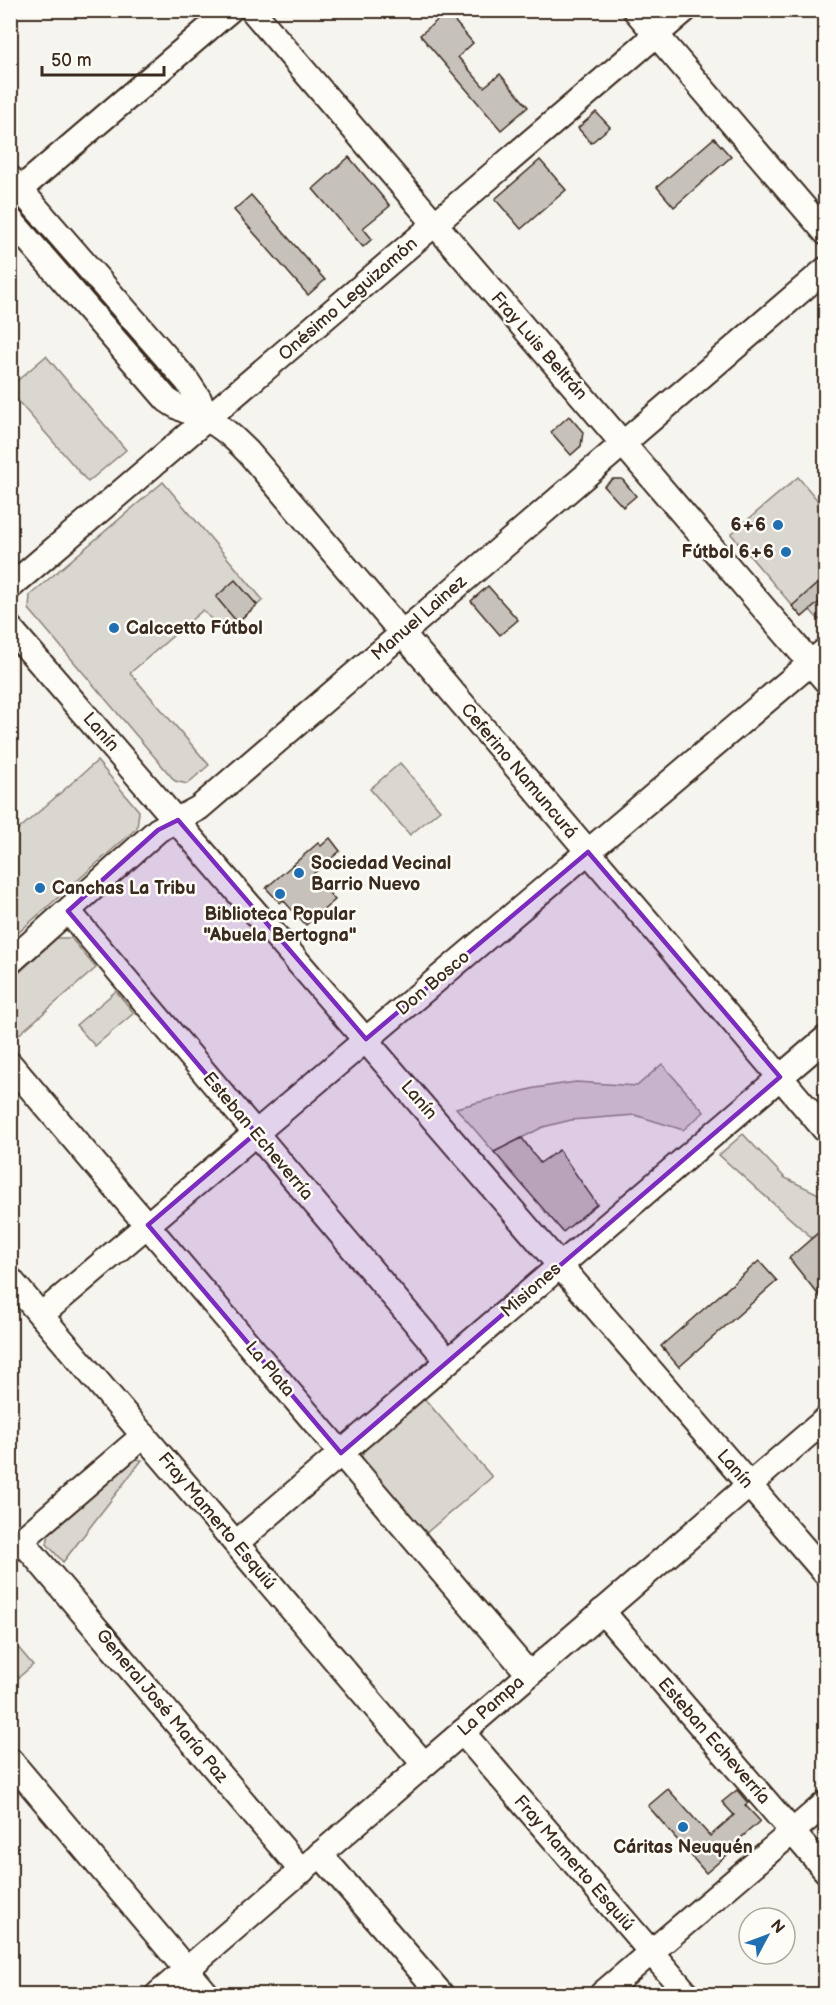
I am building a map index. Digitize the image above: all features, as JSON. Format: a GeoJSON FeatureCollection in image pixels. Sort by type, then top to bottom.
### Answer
{"type":"FeatureCollection","features":[{"type":"Feature","properties":{"kind":"street"},"geometry":{"type":"LineString","coordinates":[[206,419],[199,399],[187,381],[14,188],[230,10]]}},
{"type":"Feature","properties":{"kind":"street","name":"Fray Luis Beltrán"},"geometry":{"type":"LineString","coordinates":[[252,10],[623,444],[820,665]]}},
{"type":"Feature","properties":{"kind":"street"},"geometry":{"type":"LineString","coordinates":[[635,10],[825,233]]}},
{"type":"Feature","properties":{"kind":"street","name":"Onésimo Leguizamón"},"geometry":{"type":"LineString","coordinates":[[10,587],[685,10]]}},
{"type":"Feature","properties":{"kind":"street","name":"Ceferino Namuncurá"},"geometry":{"type":"LineString","coordinates":[[10,219],[167,400],[180,410],[206,419],[229,434],[248,452],[825,1131]]}},
{"type":"Feature","properties":{"kind":"street","name":"Manuel Lainez"},"geometry":{"type":"LineString","coordinates":[[10,962],[158,830],[199,808],[825,269]]}},
{"type":"Feature","properties":{"kind":"street","name":"Lanín"},"geometry":{"type":"LineString","coordinates":[[10,628],[178,820],[825,1574]]}},
{"type":"Feature","properties":{"kind":"street","name":"Don Bosco"},"geometry":{"type":"LineString","coordinates":[[41,1315],[588,852],[820,665]]}},
{"type":"Feature","properties":{"kind":"street","name":"Esteban Echeverría"},"geometry":{"type":"LineString","coordinates":[[68,911],[448,1361]]}},
{"type":"Feature","properties":{"kind":"street","name":"Misiones"},"geometry":{"type":"LineString","coordinates":[[236,1543],[825,1038]]}},
{"type":"Feature","properties":{"kind":"street","name":"La Plata"},"geometry":{"type":"LineString","coordinates":[[10,1064],[529,1674]]}},
{"type":"Feature","properties":{"kind":"street","name":"Fray Mamerto Esquiú"},"geometry":{"type":"LineString","coordinates":[[10,1279],[424,1764]]}},
{"type":"Feature","properties":{"kind":"street","name":"La Pampa"},"geometry":{"type":"LineString","coordinates":[[158,1995],[825,1419]]}},
{"type":"Feature","properties":{"kind":"street"},"geometry":{"type":"LineString","coordinates":[[16,1546],[144,1435]]}},
{"type":"Feature","properties":{"kind":"street","name":"General José María Paz"},"geometry":{"type":"LineString","coordinates":[[16,1546],[302,1870]]}},
{"type":"Feature","properties":{"kind":"street","name":"Esteban Echeverría"},"geometry":{"type":"LineString","coordinates":[[602,1611],[825,1871]]}},
{"type":"Feature","properties":{"kind":"street","name":"Fray Mamerto Esquiú"},"geometry":{"type":"LineString","coordinates":[[462,1732],[687,1995]]}},
{"type":"Feature","properties":{"kind":"street"},"geometry":{"type":"LineString","coordinates":[[10,1760],[207,1995]]}},
{"type":"Feature","properties":{"kind":"street"},"geometry":{"type":"LineString","coordinates":[[602,1995],[825,1803]]}},
{"type":"Feature","properties":{"kind":"street"},"geometry":{"type":"LineString","coordinates":[[320,1854],[441,1995]]}},
{"type":"Feature","properties":{"kind":"highlighted area"},"geometry":{"type":"Polygon","coordinates":[[[178,820],[366,1039],[588,852],[780,1077],[341,1453],[148,1225],[256,1133],[68,911],[158,830],[178,820]]]}},
{"type":"Feature","properties":{"kind":"shaded area"},"geometry":{"type":"Polygon","coordinates":[[[33,220],[185,391],[183,402],[28,224],[33,220]]]}},
{"type":"Feature","properties":{"kind":"shaded area"},"geometry":{"type":"Polygon","coordinates":[[[46,356],[126,450],[88,482],[11,393],[11,386],[46,356]]]}},
{"type":"Feature","properties":{"kind":"shaded area","name":"Fútbol 6+6"},"geometry":{"type":"Polygon","coordinates":[[[798,477],[825,509],[825,597],[818,603],[825,615],[819,620],[810,610],[802,617],[731,534],[798,477]]]}},
{"type":"Feature","properties":{"kind":"shaded area","name":"Calccetto Fútbol"},"geometry":{"type":"Polygon","coordinates":[[[163,482],[263,600],[224,634],[203,610],[130,673],[209,765],[187,784],[175,781],[29,609],[30,595],[163,482]]]}},
{"type":"Feature","properties":{"kind":"shaded area","name":"Canchas La Tribu"},"geometry":{"type":"Polygon","coordinates":[[[97,761],[139,811],[137,828],[11,939],[11,836],[97,761]]]}},
{"type":"Feature","properties":{"kind":"shaded area"},"geometry":{"type":"Polygon","coordinates":[[[400,763],[440,810],[410,835],[370,789],[400,763]]]}},
{"type":"Feature","properties":{"kind":"shaded area"},"geometry":{"type":"Polygon","coordinates":[[[57,938],[71,938],[96,968],[17,1036],[11,1029],[11,980],[57,938]]]}},
{"type":"Feature","properties":{"kind":"shaded area"},"geometry":{"type":"Polygon","coordinates":[[[116,991],[134,1013],[95,1046],[76,1025],[116,991]]]}},
{"type":"Feature","properties":{"kind":"shaded area"},"geometry":{"type":"Polygon","coordinates":[[[662,1064],[704,1112],[683,1130],[635,1115],[571,1120],[543,1127],[494,1152],[456,1108],[535,1088],[576,1082],[637,1086],[662,1064]]]}},
{"type":"Feature","properties":{"kind":"shaded area"},"geometry":{"type":"Polygon","coordinates":[[[743,1134],[785,1178],[825,1197],[825,1227],[812,1238],[719,1155],[743,1134]]]}},
{"type":"Feature","properties":{"kind":"shaded area"},"geometry":{"type":"Polygon","coordinates":[[[423,1397],[492,1477],[425,1534],[364,1463],[362,1456],[365,1448],[423,1397]]]}},
{"type":"Feature","properties":{"kind":"shaded area"},"geometry":{"type":"Polygon","coordinates":[[[136,1459],[142,1460],[63,1562],[47,1544],[49,1534],[136,1459]]]}},
{"type":"Feature","properties":{"kind":"shaded area"},"geometry":{"type":"Polygon","coordinates":[[[10,1638],[33,1665],[11,1684],[10,1684],[10,1638]]]}},
{"type":"Feature","properties":{"kind":"building"},"geometry":{"type":"Polygon","coordinates":[[[447,12],[473,43],[458,57],[484,87],[500,74],[528,107],[501,130],[420,35],[447,12]]]}},
{"type":"Feature","properties":{"kind":"building"},"geometry":{"type":"Polygon","coordinates":[[[596,112],[610,127],[591,143],[578,128],[596,112]]]}},
{"type":"Feature","properties":{"kind":"building"},"geometry":{"type":"Polygon","coordinates":[[[714,138],[731,157],[674,207],[657,187],[714,138]]]}},
{"type":"Feature","properties":{"kind":"building"},"geometry":{"type":"Polygon","coordinates":[[[349,157],[390,206],[363,228],[372,239],[363,247],[313,189],[349,157]]]}},
{"type":"Feature","properties":{"kind":"building"},"geometry":{"type":"Polygon","coordinates":[[[540,160],[566,190],[521,229],[495,199],[540,160]]]}},
{"type":"Feature","properties":{"kind":"building"},"geometry":{"type":"Polygon","coordinates":[[[251,195],[325,280],[308,295],[234,210],[251,195]]]}},
{"type":"Feature","properties":{"kind":"building"},"geometry":{"type":"Polygon","coordinates":[[[569,416],[583,432],[581,446],[571,455],[551,432],[569,416]]]}},
{"type":"Feature","properties":{"kind":"building"},"geometry":{"type":"Polygon","coordinates":[[[613,479],[622,479],[636,496],[623,507],[604,486],[613,479]]]}},
{"type":"Feature","properties":{"kind":"building"},"geometry":{"type":"Polygon","coordinates":[[[825,577],[825,597],[802,617],[792,606],[825,577]]]}},
{"type":"Feature","properties":{"kind":"building"},"geometry":{"type":"Polygon","coordinates":[[[235,580],[257,605],[237,622],[216,597],[235,580]]]}},
{"type":"Feature","properties":{"kind":"building"},"geometry":{"type":"Polygon","coordinates":[[[488,586],[518,620],[500,635],[471,601],[488,586]]]}},
{"type":"Feature","properties":{"kind":"building"},"geometry":{"type":"Polygon","coordinates":[[[330,838],[340,851],[313,874],[335,900],[306,925],[283,900],[280,903],[266,888],[318,843],[321,846],[330,838]]]}},
{"type":"Feature","properties":{"kind":"building"},"geometry":{"type":"Polygon","coordinates":[[[522,1138],[540,1163],[559,1150],[597,1204],[563,1232],[494,1152],[522,1138]]]}},
{"type":"Feature","properties":{"kind":"building"},"geometry":{"type":"Polygon","coordinates":[[[825,1227],[825,1303],[789,1258],[825,1227]]]}},
{"type":"Feature","properties":{"kind":"building"},"geometry":{"type":"Polygon","coordinates":[[[759,1261],[777,1281],[679,1367],[661,1346],[759,1261]]]}},
{"type":"Feature","properties":{"kind":"building","name":"Cáritas Neuquén"},"geometry":{"type":"Polygon","coordinates":[[[668,1789],[710,1836],[734,1815],[722,1802],[737,1790],[748,1803],[745,1805],[760,1821],[724,1853],[727,1855],[706,1873],[648,1806],[668,1789]]]}},
{"type":"Feature","properties":{"kind":"place","name":"6+6"},"geometry":{"type":"Point","coordinates":[778,525]}},
{"type":"Feature","properties":{"kind":"place","name":"Fútbol 6+6"},"geometry":{"type":"Point","coordinates":[786,552]}},
{"type":"Feature","properties":{"kind":"place","name":"Calccetto Fútbol"},"geometry":{"type":"Point","coordinates":[114,628]}},
{"type":"Feature","properties":{"kind":"place","name":"Sociedad Vecinal Barrio Nuevo"},"geometry":{"type":"Point","coordinates":[299,873]}},
{"type":"Feature","properties":{"kind":"place","name":"Canchas La Tribu"},"geometry":{"type":"Point","coordinates":[40,888]}},
{"type":"Feature","properties":{"kind":"place","name":"Biblioteca Popular \"Abuela Bertogna\""},"geometry":{"type":"Point","coordinates":[280,894]}},
{"type":"Feature","properties":{"kind":"place","name":"Cáritas Neuquén"},"geometry":{"type":"Point","coordinates":[683,1827]}}]}
